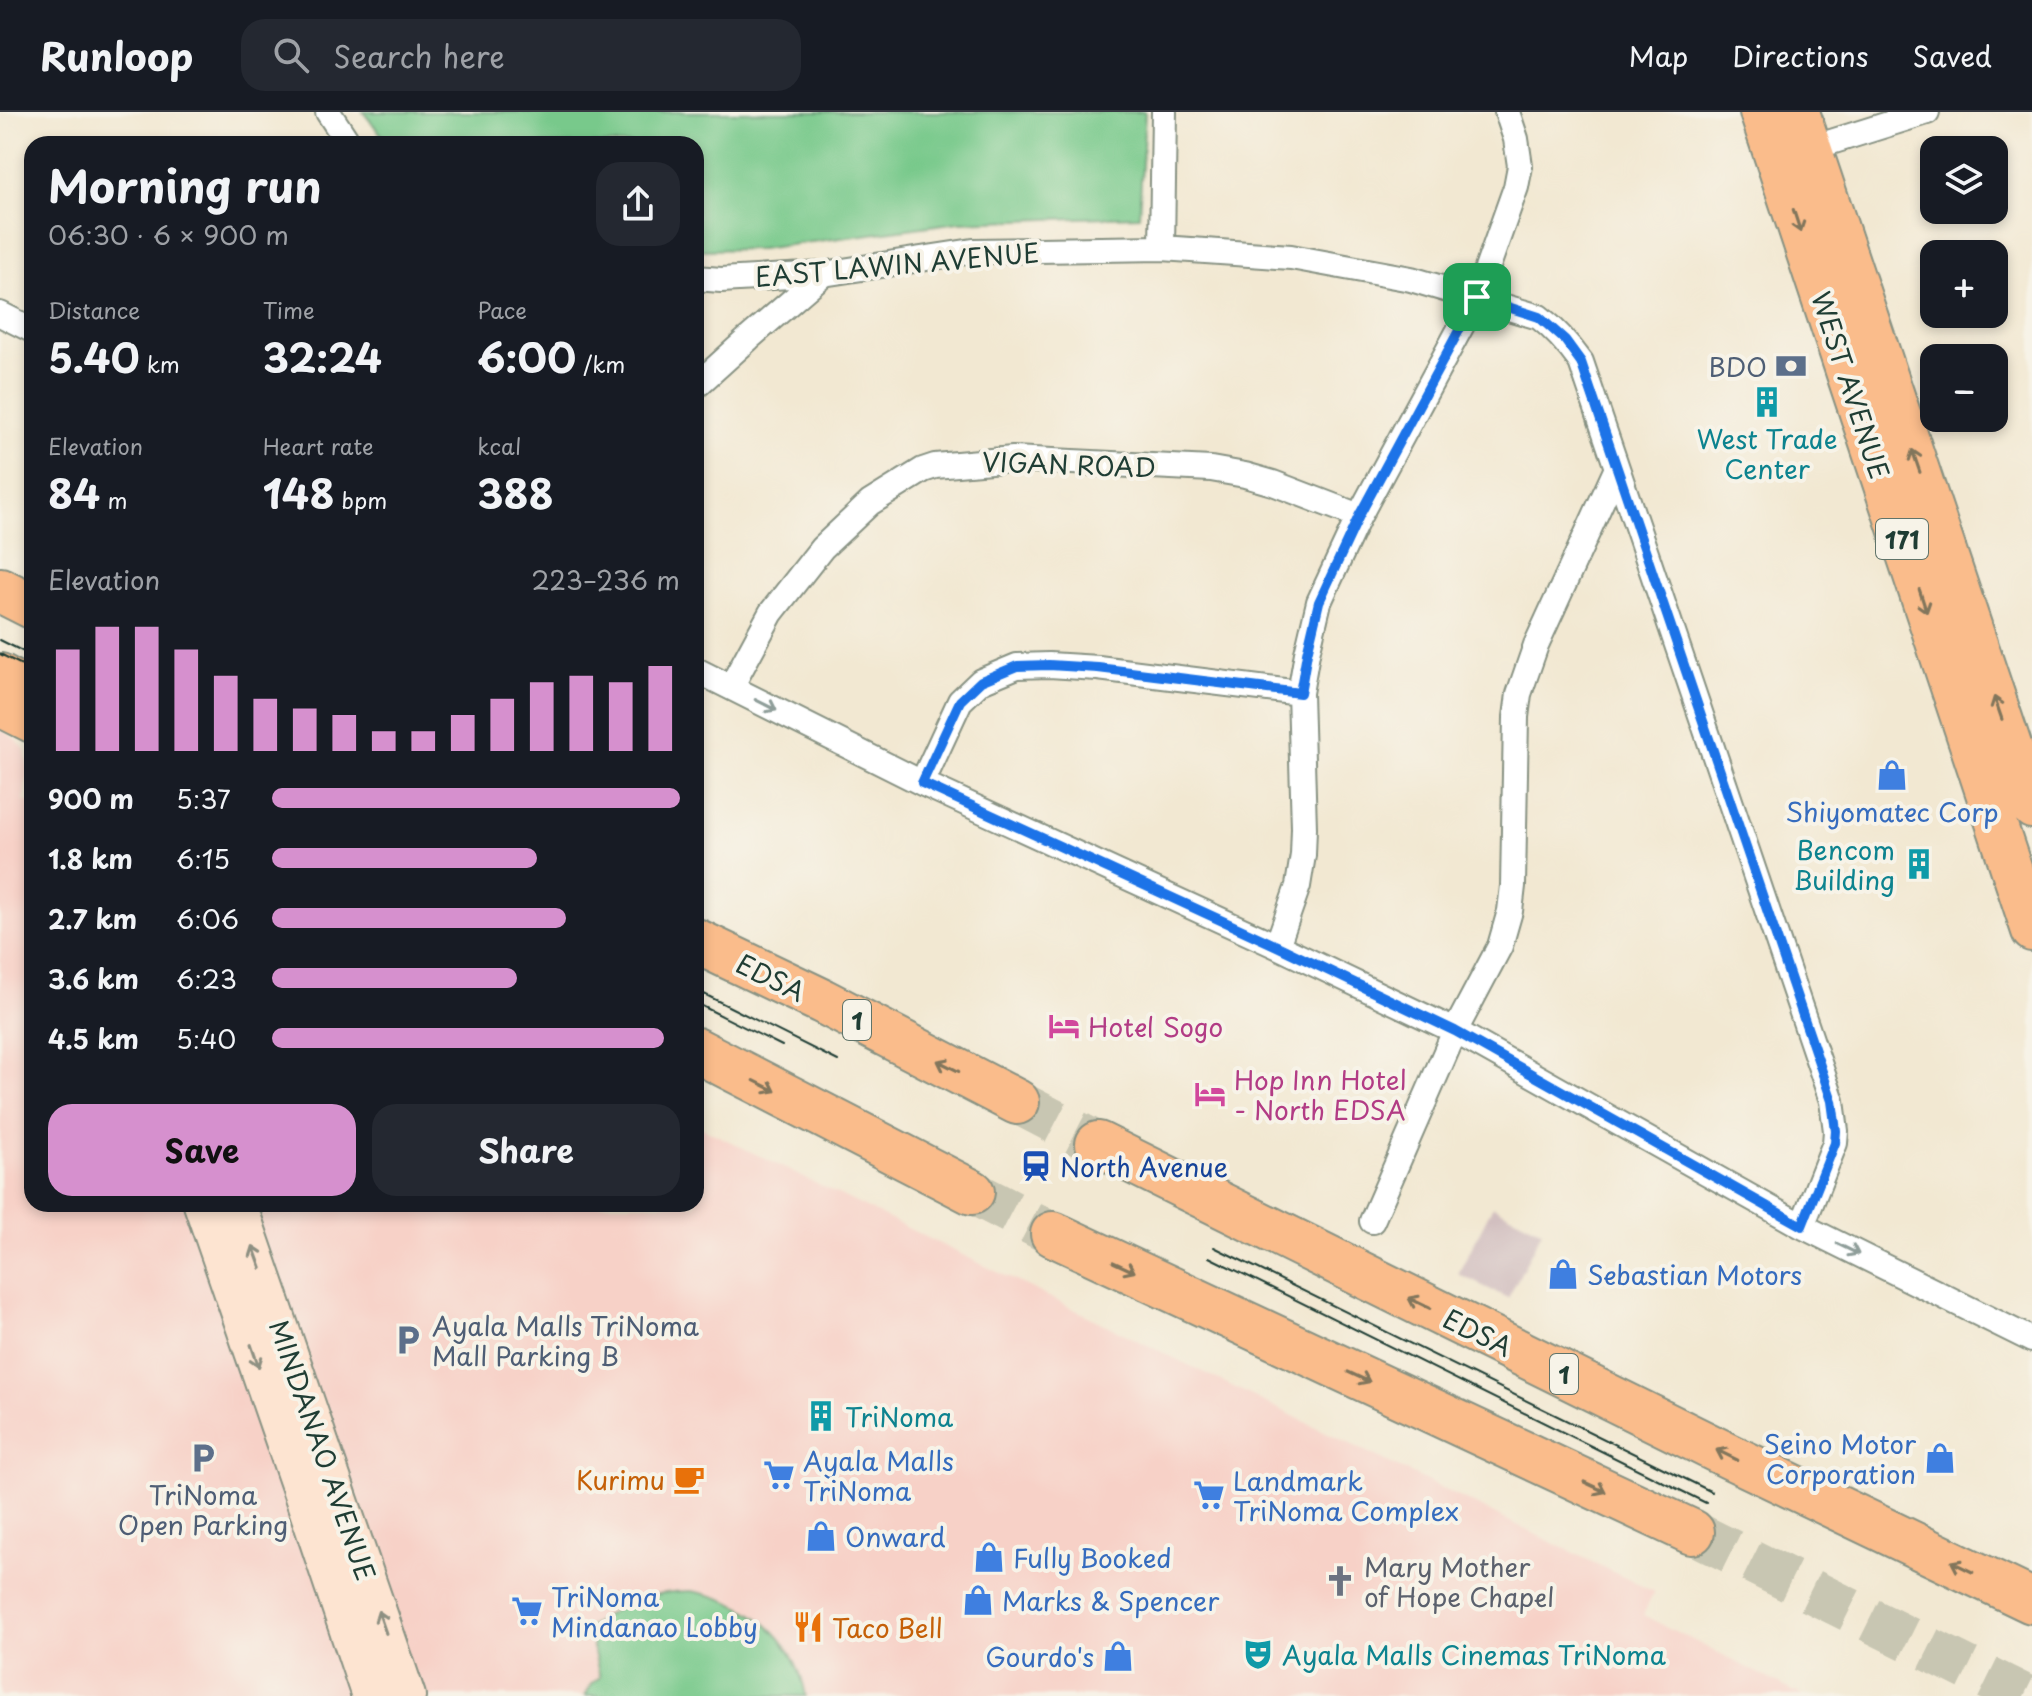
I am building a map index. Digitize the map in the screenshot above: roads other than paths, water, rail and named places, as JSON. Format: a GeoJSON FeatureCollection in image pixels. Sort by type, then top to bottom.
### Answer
{"type":"FeatureCollection","features":[{"type":"Feature","properties":{"kind":"highway"},"geometry":{"type":"LineString","coordinates":[[0,590],[24,602]]}},
{"type":"Feature","properties":{"kind":"highway"},"geometry":{"type":"LineString","coordinates":[[0,676],[24,689]]}},
{"type":"Feature","properties":{"kind":"highway","name":"EDSA"},"geometry":{"type":"LineString","coordinates":[[704,945],[822,1001],[1017,1102]]}},
{"type":"Feature","properties":{"kind":"highway"},"geometry":{"type":"LineString","coordinates":[[704,1054],[972,1192]]}},
{"type":"Feature","properties":{"kind":"highway","name":"EDSA"},"geometry":{"type":"LineString","coordinates":[[1098,1144],[1714,1449],[2032,1601]]}},
{"type":"Feature","properties":{"kind":"highway"},"geometry":{"type":"LineString","coordinates":[[1053,1234],[1692,1532]]}},
{"type":"Feature","properties":{"kind":"main road","name":"WEST AVENUE"},"geometry":{"type":"LineString","coordinates":[[1766,130],[2032,931]]}},
{"type":"Feature","properties":{"kind":"main road","name":"WEST AVENUE"},"geometry":{"type":"LineString","coordinates":[[1805,130],[2032,808]]}},
{"type":"Feature","properties":{"kind":"main road"},"geometry":{"type":"LineString","coordinates":[[0,706],[24,718]]}},
{"type":"Feature","properties":{"kind":"street"},"geometry":{"type":"LineString","coordinates":[[328,112],[344,136]]}},
{"type":"Feature","properties":{"kind":"street"},"geometry":{"type":"LineString","coordinates":[[1162,248],[1164,112]]}},
{"type":"Feature","properties":{"kind":"street"},"geometry":{"type":"LineString","coordinates":[[1277,946],[1298,886],[1303,855],[1300,693],[1319,602],[1359,516],[1477,297],[1516,187],[1520,166],[1516,139],[1507,112]]}},
{"type":"Feature","properties":{"kind":"street"},"geometry":{"type":"LineString","coordinates":[[1766,130],[1805,130],[1927,112]]}},
{"type":"Feature","properties":{"kind":"street","name":"EAST LAWIN AVENUE"},"geometry":{"type":"LineString","coordinates":[[704,279],[823,274],[973,251],[1162,248],[1291,257],[1411,279],[1539,317],[1565,340],[1581,362],[1832,1101],[1835,1143],[1802,1226]]}},
{"type":"Feature","properties":{"kind":"street"},"geometry":{"type":"LineString","coordinates":[[704,379],[823,274]]}},
{"type":"Feature","properties":{"kind":"street"},"geometry":{"type":"LineString","coordinates":[[0,314],[24,326]]}},
{"type":"Feature","properties":{"kind":"street","name":"VIGAN ROAD"},"geometry":{"type":"LineString","coordinates":[[731,687],[771,613],[822,548],[870,503],[923,470],[935,466],[1013,459],[1211,469],[1273,483],[1359,516]]}},
{"type":"Feature","properties":{"kind":"street"},"geometry":{"type":"LineString","coordinates":[[1372,1221],[1455,1031],[1500,946],[1510,911],[1515,859],[1516,717],[1519,694],[1536,645],[1616,470]]}},
{"type":"Feature","properties":{"kind":"street"},"geometry":{"type":"LineString","coordinates":[[922,783],[960,701],[981,681],[1017,666],[1098,668],[1300,693]]}},
{"type":"Feature","properties":{"kind":"street"},"geometry":{"type":"LineString","coordinates":[[704,674],[922,783],[1455,1031],[1802,1226],[2032,1340]]}},
{"type":"Feature","properties":{"kind":"street","name":"MINDANAO AVENUE"},"geometry":{"type":"LineString","coordinates":[[205,1212],[370,1696]]}},
{"type":"Feature","properties":{"kind":"street","name":"MINDANAO AVENUE"},"geometry":{"type":"LineString","coordinates":[[241,1212],[407,1696]]}},
{"type":"Feature","properties":{"kind":"tunnel"},"geometry":{"type":"LineString","coordinates":[[1017,1102],[1098,1144]]}},
{"type":"Feature","properties":{"kind":"tunnel"},"geometry":{"type":"LineString","coordinates":[[972,1192],[1053,1234]]}},
{"type":"Feature","properties":{"kind":"tunnel"},"geometry":{"type":"LineString","coordinates":[[1692,1532],[2024,1696]]}},
{"type":"Feature","properties":{"kind":"tram line"},"geometry":{"type":"LineString","coordinates":[[0,640],[24,652]]}},
{"type":"Feature","properties":{"kind":"tram line"},"geometry":{"type":"LineString","coordinates":[[0,654],[24,666]]}},
{"type":"Feature","properties":{"kind":"tram line"},"geometry":{"type":"LineString","coordinates":[[704,994],[838,1061]]}},
{"type":"Feature","properties":{"kind":"tram line"},"geometry":{"type":"LineString","coordinates":[[704,1007],[782,1046]]}},
{"type":"Feature","properties":{"kind":"tram line"},"geometry":{"type":"LineString","coordinates":[[1214,1247],[1712,1492]]}},
{"type":"Feature","properties":{"kind":"tram line"},"geometry":{"type":"LineString","coordinates":[[1209,1257],[1706,1503]]}},
{"type":"Feature","properties":{"kind":"place","name":"BDO"},"geometry":{"type":"Point","coordinates":[1791,366]}},
{"type":"Feature","properties":{"kind":"place","name":"West Trade Center"},"geometry":{"type":"Point","coordinates":[1767,402]}},
{"type":"Feature","properties":{"kind":"place","name":"Shiyomatec Corp"},"geometry":{"type":"Point","coordinates":[1892,775]}},
{"type":"Feature","properties":{"kind":"place","name":"Bencom Building"},"geometry":{"type":"Point","coordinates":[1919,864]}},
{"type":"Feature","properties":{"kind":"place","name":"Hotel Sogo"},"geometry":{"type":"Point","coordinates":[1064,1026]}},
{"type":"Feature","properties":{"kind":"place","name":"Hop Inn Hotel - North EDSA"},"geometry":{"type":"Point","coordinates":[1210,1094]}},
{"type":"Feature","properties":{"kind":"place","name":"North Avenue"},"geometry":{"type":"Point","coordinates":[1036,1166]}},
{"type":"Feature","properties":{"kind":"place","name":"Sebastian Motors"},"geometry":{"type":"Point","coordinates":[1563,1274]}},
{"type":"Feature","properties":{"kind":"place","name":"Ayala Malls TriNoma Mall Parking B"},"geometry":{"type":"Point","coordinates":[408,1340]}},
{"type":"Feature","properties":{"kind":"place","name":"TriNoma"},"geometry":{"type":"Point","coordinates":[821,1416]}},
{"type":"Feature","properties":{"kind":"place","name":"TriNoma Open Parking"},"geometry":{"type":"Point","coordinates":[203,1458]}},
{"type":"Feature","properties":{"kind":"place","name":"Seino Motor Corporation"},"geometry":{"type":"Point","coordinates":[1940,1458]}},
{"type":"Feature","properties":{"kind":"place","name":"Ayala Malls TriNoma"},"geometry":{"type":"Point","coordinates":[779,1475]}},
{"type":"Feature","properties":{"kind":"place","name":"Kurimu"},"geometry":{"type":"Point","coordinates":[689,1479]}},
{"type":"Feature","properties":{"kind":"place","name":"Landmark TriNoma Complex"},"geometry":{"type":"Point","coordinates":[1209,1495]}},
{"type":"Feature","properties":{"kind":"place","name":"Onward"},"geometry":{"type":"Point","coordinates":[821,1536]}},
{"type":"Feature","properties":{"kind":"place","name":"Fully Booked"},"geometry":{"type":"Point","coordinates":[989,1557]}},
{"type":"Feature","properties":{"kind":"place","name":"Mary Mother of Hope Chapel"},"geometry":{"type":"Point","coordinates":[1340,1581]}},
{"type":"Feature","properties":{"kind":"place","name":"Marks & Spencer"},"geometry":{"type":"Point","coordinates":[978,1600]}},
{"type":"Feature","properties":{"kind":"place","name":"TriNoma Mindanao Lobby"},"geometry":{"type":"Point","coordinates":[527,1611]}},
{"type":"Feature","properties":{"kind":"place","name":"Taco Bell"},"geometry":{"type":"Point","coordinates":[808,1627]}},
{"type":"Feature","properties":{"kind":"place","name":"Ayala Malls Cinemas TriNoma"},"geometry":{"type":"Point","coordinates":[1258,1654]}},
{"type":"Feature","properties":{"kind":"place","name":"Gourdo's"},"geometry":{"type":"Point","coordinates":[1118,1656]}}]}
